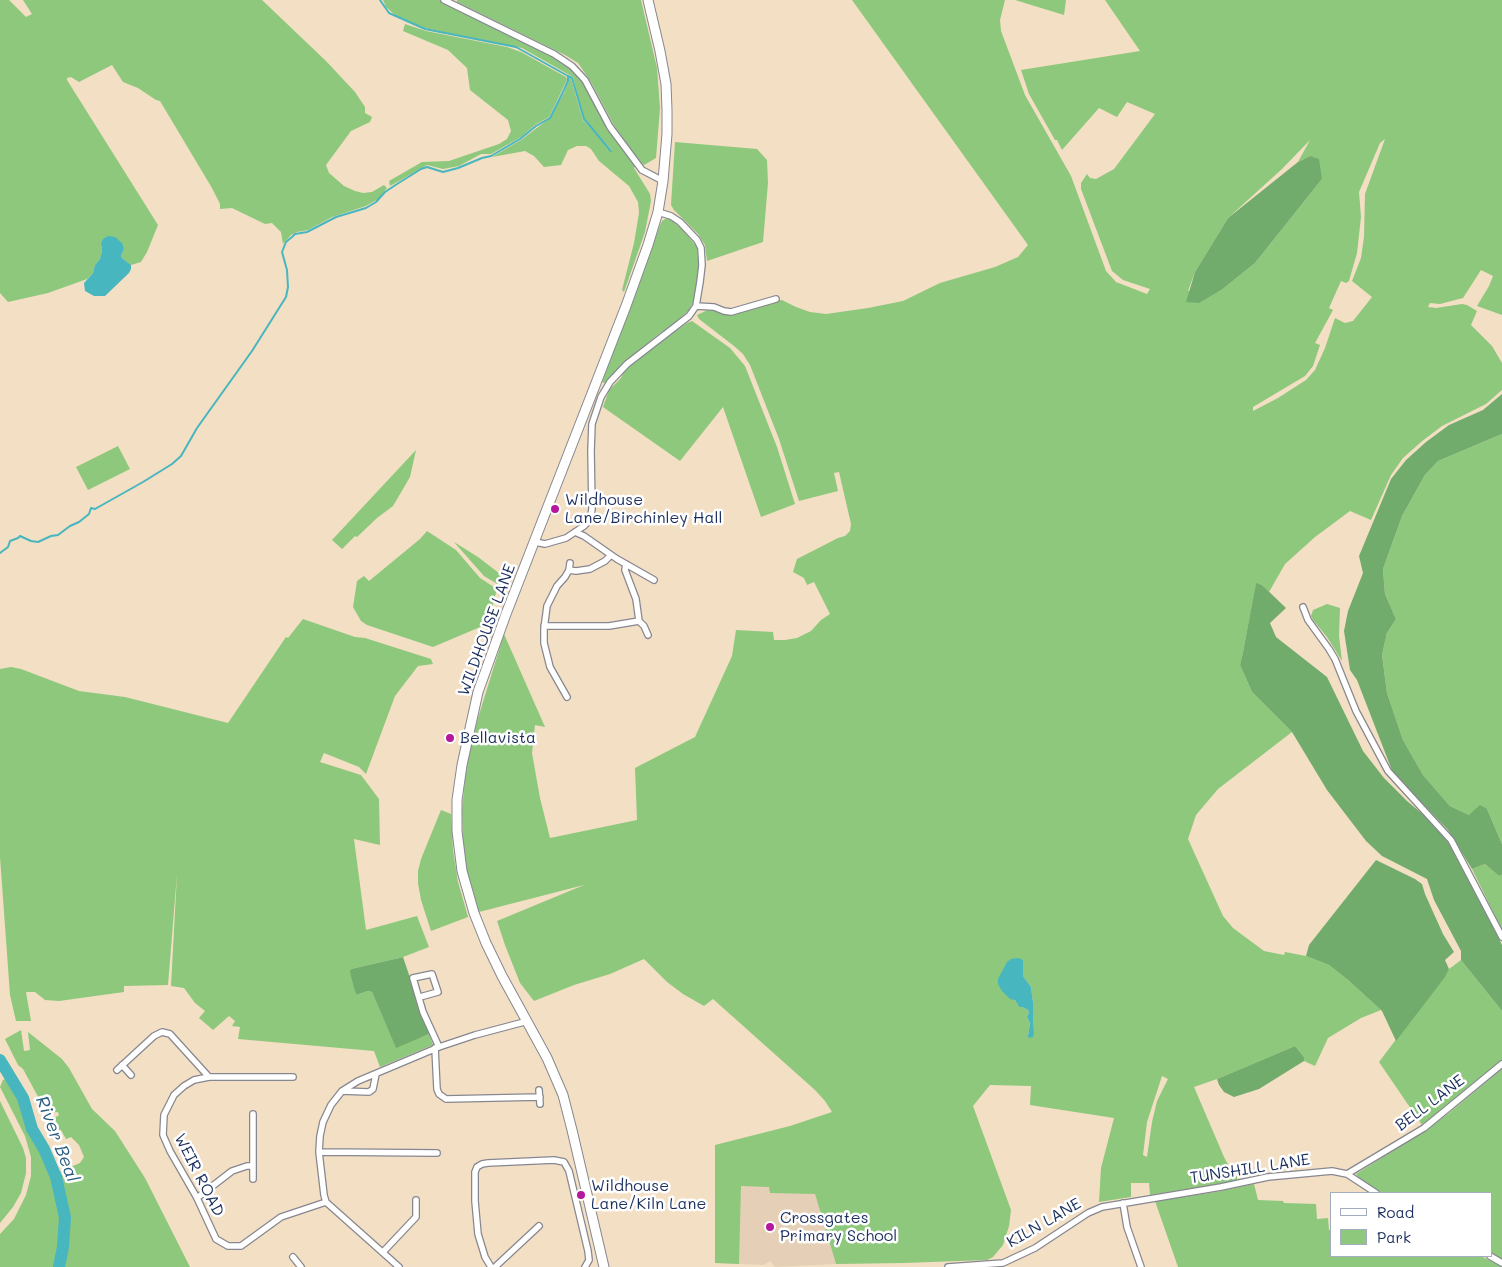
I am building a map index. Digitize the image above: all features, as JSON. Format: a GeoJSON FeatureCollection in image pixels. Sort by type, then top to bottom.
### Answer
{"type":"FeatureCollection","features":[{"type":"Feature","properties":{"kind":"main road","name":"WILDHOUSE LANE"},"geometry":{"type":"LineString","coordinates":[[604,1267],[563,1095],[547,1058],[502,976],[474,913],[462,872],[457,831],[457,800],[462,765],[478,692],[506,614],[629,297],[658,212],[667,134],[666,84],[648,0]]}},
{"type":"Feature","properties":{"kind":"street"},"geometry":{"type":"LineString","coordinates":[[444,0],[554,54],[572,66],[585,80],[610,127],[642,170],[663,181]]}},
{"type":"Feature","properties":{"kind":"street"},"geometry":{"type":"LineString","coordinates":[[535,542],[545,544],[566,538],[590,520],[592,509],[592,424],[601,397],[605,389],[627,364],[689,316],[696,306],[702,265],[701,248],[697,240],[680,222],[671,216],[658,212]]}},
{"type":"Feature","properties":{"kind":"street"},"geometry":{"type":"LineString","coordinates":[[696,306],[714,307],[731,312],[776,299]]}},
{"type":"Feature","properties":{"kind":"street"},"geometry":{"type":"LineString","coordinates":[[575,532],[654,580]]}},
{"type":"Feature","properties":{"kind":"street"},"geometry":{"type":"LineString","coordinates":[[567,697],[550,666],[544,643],[547,606],[570,566],[576,571],[590,569],[605,561],[611,555]]}},
{"type":"Feature","properties":{"kind":"street"},"geometry":{"type":"LineString","coordinates":[[626,564],[626,570],[636,599],[639,621],[644,626],[648,635]]}},
{"type":"Feature","properties":{"kind":"street"},"geometry":{"type":"LineString","coordinates":[[1303,607],[1308,620],[1335,659],[1356,711],[1388,772],[1452,840],[1502,937]]}},
{"type":"Feature","properties":{"kind":"street"},"geometry":{"type":"LineString","coordinates":[[544,626],[610,626],[639,621]]}},
{"type":"Feature","properties":{"kind":"street"},"geometry":{"type":"LineString","coordinates":[[420,997],[438,992],[432,974],[413,978],[437,1048],[438,1094],[446,1100],[540,1097]]}},
{"type":"Feature","properties":{"kind":"street"},"geometry":{"type":"LineString","coordinates":[[399,1267],[326,1202],[319,1152],[323,1122],[331,1105],[342,1092],[358,1081],[475,1034],[528,1021]]}},
{"type":"Feature","properties":{"kind":"street"},"geometry":{"type":"LineString","coordinates":[[117,1070],[154,1036],[162,1032],[170,1034],[209,1077]]}},
{"type":"Feature","properties":{"kind":"street","name":"BELL LANE"},"geometry":{"type":"LineString","coordinates":[[1347,1174],[1424,1128],[1502,1064]]}},
{"type":"Feature","properties":{"kind":"street"},"geometry":{"type":"LineString","coordinates":[[122,1065],[131,1075]]}},
{"type":"Feature","properties":{"kind":"street"},"geometry":{"type":"LineString","coordinates":[[342,1092],[370,1092],[373,1089],[376,1074]]}},
{"type":"Feature","properties":{"kind":"street","name":"WEIR ROAD"},"geometry":{"type":"LineString","coordinates":[[293,1077],[209,1077],[194,1080],[174,1095],[164,1115],[163,1135],[197,1198],[216,1240],[228,1246],[241,1246],[281,1217],[326,1202]]}},
{"type":"Feature","properties":{"kind":"street"},"geometry":{"type":"LineString","coordinates":[[540,1090],[540,1104]]}},
{"type":"Feature","properties":{"kind":"street"},"geometry":{"type":"LineString","coordinates":[[253,1114],[253,1178]]}},
{"type":"Feature","properties":{"kind":"street"},"geometry":{"type":"LineString","coordinates":[[319,1152],[437,1153]]}},
{"type":"Feature","properties":{"kind":"street"},"geometry":{"type":"LineString","coordinates":[[539,1226],[493,1267],[485,1258],[478,1234],[475,1201],[475,1172],[477,1167],[488,1163],[557,1160],[564,1162],[569,1171],[588,1251],[589,1260],[585,1267]]}},
{"type":"Feature","properties":{"kind":"street"},"geometry":{"type":"LineString","coordinates":[[197,1198],[232,1171],[253,1166]]}},
{"type":"Feature","properties":{"kind":"street","name":"TUNSHILL LANE"},"geometry":{"type":"LineString","coordinates":[[1123,1203],[1221,1187],[1268,1177],[1332,1170],[1347,1174],[1374,1192]]}},
{"type":"Feature","properties":{"kind":"street"},"geometry":{"type":"LineString","coordinates":[[383,1252],[416,1217],[416,1200]]}},
{"type":"Feature","properties":{"kind":"street"},"geometry":{"type":"LineString","coordinates":[[1123,1203],[1127,1227],[1142,1267]]}},
{"type":"Feature","properties":{"kind":"street","name":"KILN LANE"},"geometry":{"type":"LineString","coordinates":[[948,1267],[1003,1265],[1034,1248],[1095,1209],[1123,1203]]}},
{"type":"Feature","properties":{"kind":"street"},"geometry":{"type":"LineString","coordinates":[[292,1258],[301,1267]]}},
{"type":"Feature","properties":{"kind":"shaded area","name":"Crossgates Primary School"},"geometry":{"type":"Polygon","coordinates":[[[715,1145],[815,1194],[836,1264],[775,1267],[770,1261],[764,1265],[715,1263],[715,1145]]]}},
{"type":"Feature","properties":{"kind":"green space"},"geometry":{"type":"Polygon","coordinates":[[[0,0],[9,0],[26,17],[32,14],[23,0],[262,0],[326,61],[355,92],[365,107],[365,113],[372,117],[370,122],[351,131],[326,165],[329,173],[344,186],[355,191],[363,193],[372,192],[384,185],[387,188],[378,199],[366,206],[332,217],[308,230],[297,232],[291,235],[283,244],[281,232],[272,223],[265,224],[232,208],[220,209],[220,204],[212,188],[160,101],[138,88],[123,82],[112,65],[79,82],[71,77],[67,78],[158,225],[141,262],[131,265],[121,256],[124,249],[101,244],[100,259],[95,265],[93,273],[87,279],[48,293],[8,302],[0,293],[0,0]]]}},
{"type":"Feature","properties":{"kind":"green space"},"geometry":{"type":"Polygon","coordinates":[[[383,0],[439,0],[553,56],[578,74],[636,165],[634,168],[650,194],[651,201],[645,232],[624,292],[622,290],[634,243],[639,213],[638,202],[629,186],[599,161],[591,149],[586,146],[577,146],[568,150],[561,165],[544,167],[534,156],[525,151],[492,157],[521,140],[550,118],[564,93],[569,81],[568,77],[571,79],[583,120],[612,152],[584,119],[573,77],[522,48],[424,28],[395,15],[386,7],[383,0]]]}},
{"type":"Feature","properties":{"kind":"green space"},"geometry":{"type":"Polygon","coordinates":[[[457,0],[641,0],[657,68],[660,108],[656,158],[644,165],[639,161],[615,127],[591,82],[578,63],[457,2],[457,0]]]}},
{"type":"Feature","properties":{"kind":"green space"},"geometry":{"type":"Polygon","coordinates":[[[852,0],[1005,0],[1000,20],[1001,31],[1025,95],[1071,176],[1106,271],[1116,282],[1147,294],[1150,289],[1123,280],[1112,271],[1081,189],[1081,183],[1087,174],[1090,178],[1096,179],[1114,169],[1155,114],[1127,102],[1117,117],[1099,108],[1062,150],[1029,94],[1021,70],[1140,51],[1105,0],[1502,0],[1502,315],[1477,306],[1493,276],[1481,270],[1463,298],[1440,304],[1430,303],[1428,307],[1436,308],[1462,304],[1477,311],[1471,325],[1492,346],[1502,363],[1502,390],[1486,404],[1442,426],[1403,458],[1391,475],[1371,520],[1350,511],[1315,537],[1285,564],[1269,592],[1262,585],[1256,584],[1240,665],[1252,692],[1292,732],[1218,789],[1196,815],[1188,839],[1223,916],[1233,928],[1264,951],[1284,955],[1285,952],[1306,956],[1329,965],[1381,1010],[1361,1018],[1328,1038],[1315,1066],[1304,1061],[1304,1057],[1295,1046],[1194,1087],[1224,1157],[1232,1172],[1237,1176],[1237,1181],[1150,1195],[1149,1183],[1131,1183],[1131,1197],[1099,1202],[1101,1168],[1114,1118],[1030,1105],[1031,1086],[990,1085],[973,1106],[1011,1210],[1009,1226],[1003,1245],[993,1257],[987,1260],[836,1264],[815,1194],[770,1193],[769,1187],[741,1186],[739,1264],[715,1263],[715,1145],[790,1126],[832,1112],[815,1090],[713,999],[704,1006],[683,994],[667,982],[644,959],[610,974],[574,985],[534,1001],[520,983],[497,921],[584,885],[479,912],[467,872],[463,842],[462,810],[469,753],[478,718],[504,634],[545,727],[535,725],[532,753],[550,838],[637,820],[635,768],[695,737],[732,656],[736,630],[773,632],[774,640],[797,638],[811,631],[821,620],[830,614],[814,582],[807,585],[804,578],[793,572],[797,559],[845,536],[850,531],[851,524],[839,472],[834,473],[838,491],[799,501],[779,439],[750,365],[743,354],[699,319],[697,315],[710,309],[731,315],[782,300],[810,312],[826,314],[903,301],[940,283],[995,267],[1018,257],[1028,245],[852,0]],[[1385,139],[1380,143],[1359,192],[1361,217],[1357,253],[1349,281],[1346,283],[1341,281],[1329,308],[1333,310],[1315,343],[1320,345],[1313,366],[1305,376],[1253,407],[1253,411],[1306,380],[1315,370],[1335,318],[1345,323],[1353,321],[1372,297],[1352,281],[1361,258],[1364,237],[1365,194],[1385,139]],[[1310,140],[1282,169],[1228,218],[1195,272],[1188,291],[1224,288],[1255,263],[1322,179],[1310,156],[1298,162],[1310,140]],[[1023,960],[1015,1000],[1019,1007],[1028,1010],[1027,1017],[1030,1023],[1028,1036],[1034,1033],[1033,1002],[1031,987],[1023,976],[1023,960]],[[1162,1076],[1147,1122],[1143,1155],[1147,1157],[1157,1101],[1168,1079],[1162,1076]]]}},
{"type":"Feature","properties":{"kind":"green space"},"geometry":{"type":"Polygon","coordinates":[[[1015,0],[1066,0],[1064,15],[1015,0]]]}},
{"type":"Feature","properties":{"kind":"green space"},"geometry":{"type":"Polygon","coordinates":[[[405,24],[426,31],[507,47],[521,52],[566,77],[567,80],[549,117],[535,125],[521,137],[491,154],[481,154],[459,166],[443,169],[427,165],[390,186],[389,181],[422,162],[449,161],[499,144],[507,139],[511,131],[508,120],[470,90],[467,68],[448,50],[403,31],[405,24]]]}},
{"type":"Feature","properties":{"kind":"green space"},"geometry":{"type":"Polygon","coordinates":[[[675,142],[757,149],[767,160],[768,183],[763,242],[707,261],[705,245],[698,234],[671,205],[675,142]]]}},
{"type":"Feature","properties":{"kind":"green space"},"geometry":{"type":"Polygon","coordinates":[[[1310,156],[1319,159],[1322,179],[1255,263],[1224,288],[1199,303],[1186,302],[1195,272],[1228,218],[1298,162],[1310,156]]]}},
{"type":"Feature","properties":{"kind":"green space"},"geometry":{"type":"Polygon","coordinates":[[[665,219],[670,219],[682,229],[697,247],[699,270],[694,300],[689,310],[672,326],[660,333],[625,362],[613,374],[607,384],[602,382],[660,225],[665,219]]]}},
{"type":"Feature","properties":{"kind":"green space"},"geometry":{"type":"Polygon","coordinates":[[[692,321],[730,348],[745,366],[777,447],[795,504],[761,517],[723,407],[680,461],[603,407],[609,390],[621,378],[625,369],[632,362],[692,321]]]}},
{"type":"Feature","properties":{"kind":"green space"},"geometry":{"type":"Polygon","coordinates":[[[1502,394],[1502,434],[1438,461],[1425,475],[1402,516],[1383,569],[1385,594],[1396,619],[1387,633],[1382,655],[1387,693],[1403,740],[1423,775],[1450,806],[1469,815],[1480,805],[1487,809],[1502,844],[1502,875],[1499,876],[1485,864],[1472,869],[1448,830],[1393,773],[1357,680],[1350,670],[1344,631],[1348,611],[1363,573],[1359,556],[1391,479],[1406,460],[1426,442],[1449,425],[1483,410],[1502,394]]]}},
{"type":"Feature","properties":{"kind":"green space"},"geometry":{"type":"Polygon","coordinates":[[[1502,434],[1502,844],[1487,809],[1469,815],[1450,806],[1423,775],[1403,740],[1387,693],[1382,655],[1387,633],[1396,619],[1385,594],[1383,569],[1402,516],[1425,475],[1438,461],[1502,434]]]}},
{"type":"Feature","properties":{"kind":"green space"},"geometry":{"type":"Polygon","coordinates":[[[118,446],[130,469],[88,490],[76,467],[118,446]]]}},
{"type":"Feature","properties":{"kind":"green space"},"geometry":{"type":"Polygon","coordinates":[[[416,450],[410,477],[393,506],[357,537],[355,536],[342,549],[332,540],[416,450]]]}},
{"type":"Feature","properties":{"kind":"green space"},"geometry":{"type":"Polygon","coordinates":[[[427,531],[456,550],[480,578],[497,589],[490,616],[485,625],[433,647],[367,625],[361,621],[353,607],[357,581],[364,576],[369,581],[427,531]]]}},
{"type":"Feature","properties":{"kind":"green space"},"geometry":{"type":"Polygon","coordinates":[[[454,542],[478,557],[508,580],[504,588],[484,576],[454,542]]]}},
{"type":"Feature","properties":{"kind":"green space"},"geometry":{"type":"Polygon","coordinates":[[[1256,583],[1262,585],[1286,608],[1270,623],[1276,637],[1327,677],[1363,751],[1384,778],[1449,839],[1502,945],[1502,1011],[1461,960],[1461,951],[1434,900],[1427,879],[1382,856],[1366,841],[1327,790],[1292,732],[1252,692],[1240,665],[1256,583]]]}},
{"type":"Feature","properties":{"kind":"green space"},"geometry":{"type":"Polygon","coordinates":[[[1327,604],[1340,608],[1339,636],[1342,661],[1311,616],[1313,610],[1327,604]]]}},
{"type":"Feature","properties":{"kind":"green space"},"geometry":{"type":"Polygon","coordinates":[[[303,619],[355,637],[365,638],[431,659],[433,664],[418,666],[395,696],[366,774],[359,767],[324,753],[320,762],[361,775],[379,799],[380,845],[354,839],[366,930],[417,916],[429,947],[403,957],[351,969],[356,995],[368,991],[372,992],[396,1047],[429,1034],[433,1045],[380,1067],[374,1051],[238,1039],[240,1027],[232,1026],[235,1021],[229,1016],[213,1030],[199,1018],[205,1011],[195,1003],[184,988],[171,986],[177,874],[168,985],[124,986],[124,992],[59,1001],[45,1000],[35,992],[26,992],[31,1021],[16,1021],[10,995],[0,857],[0,669],[11,667],[21,669],[79,691],[125,697],[228,723],[286,637],[288,638],[303,619]]]}},
{"type":"Feature","properties":{"kind":"green space"},"geometry":{"type":"Polygon","coordinates":[[[441,810],[451,814],[453,850],[458,882],[468,917],[431,931],[421,900],[418,871],[441,810]]]}},
{"type":"Feature","properties":{"kind":"green space"},"geometry":{"type":"Polygon","coordinates":[[[1376,860],[1422,884],[1443,934],[1454,952],[1445,960],[1449,969],[1445,977],[1396,1041],[1382,1011],[1329,965],[1306,956],[1309,945],[1376,860]]]}},
{"type":"Feature","properties":{"kind":"green space"},"geometry":{"type":"Polygon","coordinates":[[[1485,864],[1499,876],[1502,875],[1502,930],[1472,869],[1485,864]]]}},
{"type":"Feature","properties":{"kind":"green space"},"geometry":{"type":"Polygon","coordinates":[[[403,957],[429,1034],[396,1048],[372,992],[368,991],[356,995],[350,972],[351,969],[403,957]]]}},
{"type":"Feature","properties":{"kind":"green space"},"geometry":{"type":"Polygon","coordinates":[[[1461,960],[1502,1011],[1502,1060],[1422,1125],[1379,1062],[1449,969],[1461,960]]]}},
{"type":"Feature","properties":{"kind":"green space"},"geometry":{"type":"Polygon","coordinates":[[[21,1030],[24,1051],[30,1050],[28,1032],[62,1059],[92,1109],[115,1131],[145,1178],[190,1267],[63,1267],[71,1217],[59,1172],[80,1163],[84,1157],[79,1145],[71,1137],[66,1139],[61,1130],[55,1129],[54,1121],[59,1115],[58,1112],[47,1113],[23,1069],[18,1065],[5,1039],[21,1030]]]}},
{"type":"Feature","properties":{"kind":"green space"},"geometry":{"type":"Polygon","coordinates":[[[1295,1046],[1304,1057],[1304,1061],[1259,1089],[1234,1097],[1224,1092],[1219,1085],[1217,1079],[1295,1046]]]}},
{"type":"Feature","properties":{"kind":"green space"},"geometry":{"type":"Polygon","coordinates":[[[1502,1069],[1502,1259],[1492,1254],[1492,1192],[1380,1192],[1359,1179],[1356,1174],[1423,1132],[1502,1069]]]}},
{"type":"Feature","properties":{"kind":"green space"},"geometry":{"type":"Polygon","coordinates":[[[9,1077],[27,1124],[53,1176],[58,1196],[63,1217],[60,1252],[56,1267],[0,1267],[0,1234],[14,1219],[26,1195],[31,1176],[31,1157],[25,1136],[0,1087],[3,1080],[9,1077]]]}},
{"type":"Feature","properties":{"kind":"green space"},"geometry":{"type":"Polygon","coordinates":[[[0,1101],[23,1148],[26,1158],[26,1173],[21,1193],[0,1223],[0,1101]]]}},
{"type":"Feature","properties":{"kind":"green space"},"geometry":{"type":"Polygon","coordinates":[[[1254,1184],[1258,1200],[1316,1204],[1317,1219],[1328,1218],[1330,1257],[1483,1257],[1502,1267],[1178,1267],[1155,1201],[1254,1184]]]}},
{"type":"Feature","properties":{"kind":"water"},"geometry":{"type":"Polygon","coordinates":[[[108,236],[115,237],[122,243],[124,249],[121,256],[131,265],[131,269],[105,296],[94,296],[85,291],[84,283],[93,273],[95,265],[100,259],[103,239],[108,236]]]}},
{"type":"Feature","properties":{"kind":"water"},"geometry":{"type":"Polygon","coordinates":[[[1018,958],[1023,960],[1023,976],[1031,987],[1034,1033],[1033,1037],[1029,1038],[1030,1023],[1027,1017],[1028,1010],[1019,1007],[1015,1000],[1010,999],[1002,991],[998,984],[998,979],[1007,962],[1018,958]]]}},
{"type":"Feature","properties":{"kind":"waterway"},"geometry":{"type":"LineString","coordinates":[[0,553],[8,547],[10,541],[20,536],[38,542],[58,535],[89,514],[91,508],[95,509],[143,482],[172,464],[181,456],[197,428],[252,351],[286,297],[288,287],[287,270],[282,252],[286,242],[295,234],[307,232],[336,217],[366,208],[376,202],[385,192],[421,169],[427,167],[443,172],[491,156],[550,118],[568,81],[568,76],[516,47],[425,29],[389,13],[380,0]]}},
{"type":"Feature","properties":{"kind":"waterway"},"geometry":{"type":"LineString","coordinates":[[568,76],[572,78],[584,119],[611,151]]}},
{"type":"Feature","properties":{"kind":"waterway","name":"River Beal"},"geometry":{"type":"LineString","coordinates":[[0,1060],[23,1098],[32,1129],[44,1149],[56,1177],[65,1217],[63,1247],[59,1267]]}},
{"type":"Feature","properties":{"kind":"place","name":"Wildhouse Lane/Birchinley Hall"},"geometry":{"type":"Point","coordinates":[555,509]}},
{"type":"Feature","properties":{"kind":"place","name":"Bellavista"},"geometry":{"type":"Point","coordinates":[450,738]}},
{"type":"Feature","properties":{"kind":"place","name":"Wildhouse Lane/Kiln Lane"},"geometry":{"type":"Point","coordinates":[581,1195]}},
{"type":"Feature","properties":{"kind":"place","name":"Crossgates Primary School"},"geometry":{"type":"Point","coordinates":[770,1227]}}]}
